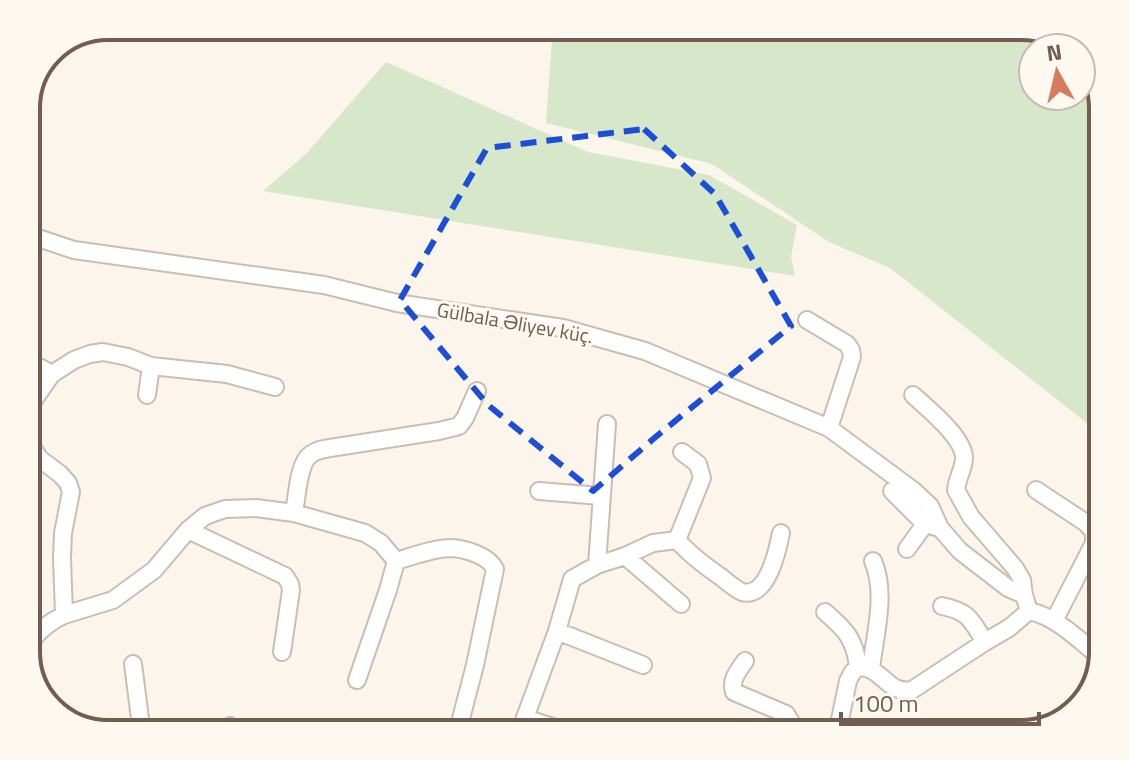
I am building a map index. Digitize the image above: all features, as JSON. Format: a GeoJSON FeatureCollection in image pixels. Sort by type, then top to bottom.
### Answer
{"type":"FeatureCollection","features":[{"type":"Feature","properties":{"kind":"street","name":"Gülbala Əliyev küç."},"geometry":{"type":"LineString","coordinates":[[40,239],[74,250],[324,285],[397,303],[563,328],[645,351],[829,428],[930,506],[932,526],[960,551],[1008,588],[1024,595]]}},
{"type":"Feature","properties":{"kind":"street"},"geometry":{"type":"LineString","coordinates":[[807,320],[847,344],[851,350],[852,357],[829,428]]}},
{"type":"Feature","properties":{"kind":"street"},"geometry":{"type":"LineString","coordinates":[[40,391],[52,374],[74,360],[103,352],[151,366],[227,374],[275,387]]}},
{"type":"Feature","properties":{"kind":"street"},"geometry":{"type":"LineString","coordinates":[[147,395],[151,366]]}},
{"type":"Feature","properties":{"kind":"street"},"geometry":{"type":"LineString","coordinates":[[40,368],[52,374]]}},
{"type":"Feature","properties":{"kind":"street"},"geometry":{"type":"LineString","coordinates":[[294,513],[307,457],[330,448],[459,426],[477,391]]}},
{"type":"Feature","properties":{"kind":"street"},"geometry":{"type":"LineString","coordinates":[[913,395],[942,421],[959,443],[964,455],[956,490],[971,517],[1015,568],[1022,580],[1029,611]]}},
{"type":"Feature","properties":{"kind":"street"},"geometry":{"type":"LineString","coordinates":[[597,565],[607,424]]}},
{"type":"Feature","properties":{"kind":"street"},"geometry":{"type":"LineString","coordinates":[[677,540],[702,478],[698,464],[682,452]]}},
{"type":"Feature","properties":{"kind":"street"},"geometry":{"type":"LineString","coordinates":[[40,459],[60,474],[71,492],[63,533],[64,615]]}},
{"type":"Feature","properties":{"kind":"street"},"geometry":{"type":"LineString","coordinates":[[1036,490],[1089,526]]}},
{"type":"Feature","properties":{"kind":"street"},"geometry":{"type":"LineString","coordinates":[[539,491],[601,496]]}},
{"type":"Feature","properties":{"kind":"street"},"geometry":{"type":"LineString","coordinates":[[892,491],[932,526],[907,549]]}},
{"type":"Feature","properties":{"kind":"street"},"geometry":{"type":"LineString","coordinates":[[40,631],[50,621],[64,615],[113,600],[154,570],[188,530],[205,516],[225,509],[256,508],[294,513],[365,533],[381,543],[396,561]]}},
{"type":"Feature","properties":{"kind":"street"},"geometry":{"type":"LineString","coordinates":[[188,530],[285,576],[291,590],[282,652]]}},
{"type":"Feature","properties":{"kind":"street"},"geometry":{"type":"LineString","coordinates":[[677,540],[689,554],[716,574],[741,591],[749,592],[759,587],[768,575],[775,561],[781,533]]}},
{"type":"Feature","properties":{"kind":"street"},"geometry":{"type":"LineString","coordinates":[[524,720],[557,631],[572,579],[597,565],[653,543],[677,540]]}},
{"type":"Feature","properties":{"kind":"street"},"geometry":{"type":"LineString","coordinates":[[396,561],[452,548],[492,561],[495,569],[461,720]]}},
{"type":"Feature","properties":{"kind":"street"},"geometry":{"type":"LineString","coordinates":[[1054,621],[1089,553]]}},
{"type":"Feature","properties":{"kind":"street"},"geometry":{"type":"LineString","coordinates":[[625,556],[681,604]]}},
{"type":"Feature","properties":{"kind":"street"},"geometry":{"type":"LineString","coordinates":[[357,680],[396,561]]}},
{"type":"Feature","properties":{"kind":"street"},"geometry":{"type":"LineString","coordinates":[[840,720],[848,681],[852,673],[864,667],[879,613],[879,580],[873,561]]}},
{"type":"Feature","properties":{"kind":"street"},"geometry":{"type":"LineString","coordinates":[[942,606],[966,614],[985,642]]}},
{"type":"Feature","properties":{"kind":"street"},"geometry":{"type":"LineString","coordinates":[[1029,611],[1054,621],[1089,649]]}},
{"type":"Feature","properties":{"kind":"street"},"geometry":{"type":"LineString","coordinates":[[825,612],[848,635],[864,667],[876,672],[888,685],[905,692],[1009,628],[1029,611]]}},
{"type":"Feature","properties":{"kind":"street"},"geometry":{"type":"LineString","coordinates":[[557,631],[643,665]]}},
{"type":"Feature","properties":{"kind":"street"},"geometry":{"type":"LineString","coordinates":[[745,661],[733,679],[734,692],[786,714],[790,720]]}},
{"type":"Feature","properties":{"kind":"street"},"geometry":{"type":"LineString","coordinates":[[133,664],[140,720]]}},
{"type":"Feature","properties":{"kind":"highlighted area"},"geometry":{"type":"Polygon","coordinates":[[[644,129],[715,194],[791,326],[593,491],[488,405],[400,300],[487,148],[644,129]]]}},
{"type":"Feature","properties":{"kind":"green space"},"geometry":{"type":"Polygon","coordinates":[[[552,40],[1017,40],[1017,112],[1089,112],[1089,426],[890,268],[829,242],[712,164],[546,123],[552,40]]]}},
{"type":"Feature","properties":{"kind":"green space"},"geometry":{"type":"Polygon","coordinates":[[[386,62],[588,152],[709,175],[797,225],[791,257],[795,276],[263,191],[307,153],[386,62]]]}}]}
